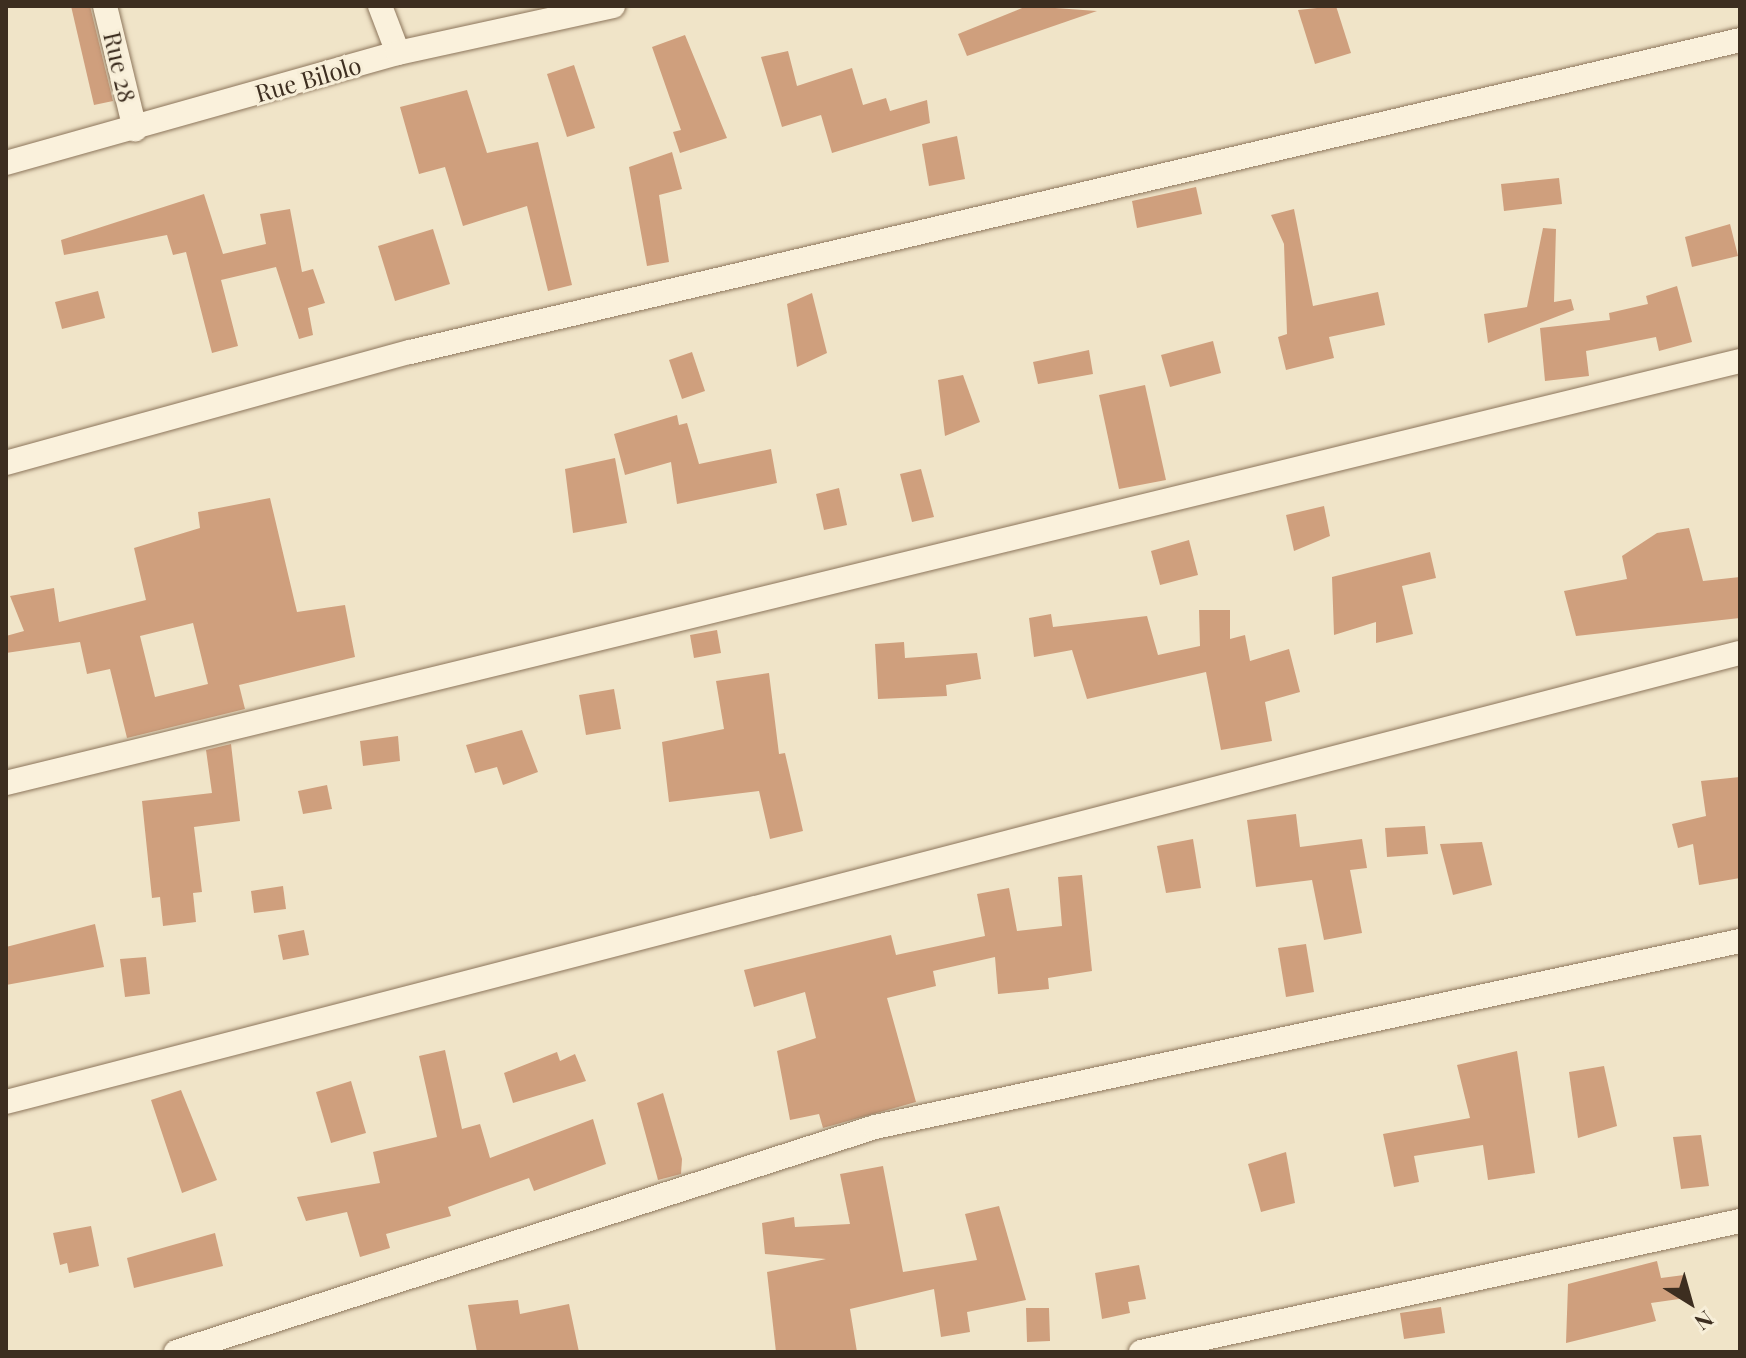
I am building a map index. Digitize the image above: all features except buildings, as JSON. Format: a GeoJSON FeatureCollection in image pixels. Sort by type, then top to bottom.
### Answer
{"type":"FeatureCollection","features":[{"type":"Feature","properties":{"kind":"street","name":"Rue 28"},"geometry":{"type":"LineString","coordinates":[[105,6],[135,129]]}},
{"type":"Feature","properties":{"kind":"street"},"geometry":{"type":"LineString","coordinates":[[380,6],[398,53]]}},
{"type":"Feature","properties":{"kind":"street","name":"Rue Bilolo"},"geometry":{"type":"LineString","coordinates":[[6,163],[398,53],[613,6]]}},
{"type":"Feature","properties":{"kind":"street"},"geometry":{"type":"LineString","coordinates":[[6,463],[425,348],[1740,40]]}},
{"type":"Feature","properties":{"kind":"street"},"geometry":{"type":"LineString","coordinates":[[6,783],[517,664],[1740,361]]}},
{"type":"Feature","properties":{"kind":"street"},"geometry":{"type":"LineString","coordinates":[[6,1102],[1740,653]]}},
{"type":"Feature","properties":{"kind":"street"},"geometry":{"type":"LineString","coordinates":[[176,1352],[875,1127],[1740,941]]}},
{"type":"Feature","properties":{"kind":"street"},"geometry":{"type":"LineString","coordinates":[[1141,1352],[1740,1221]]}}]}
